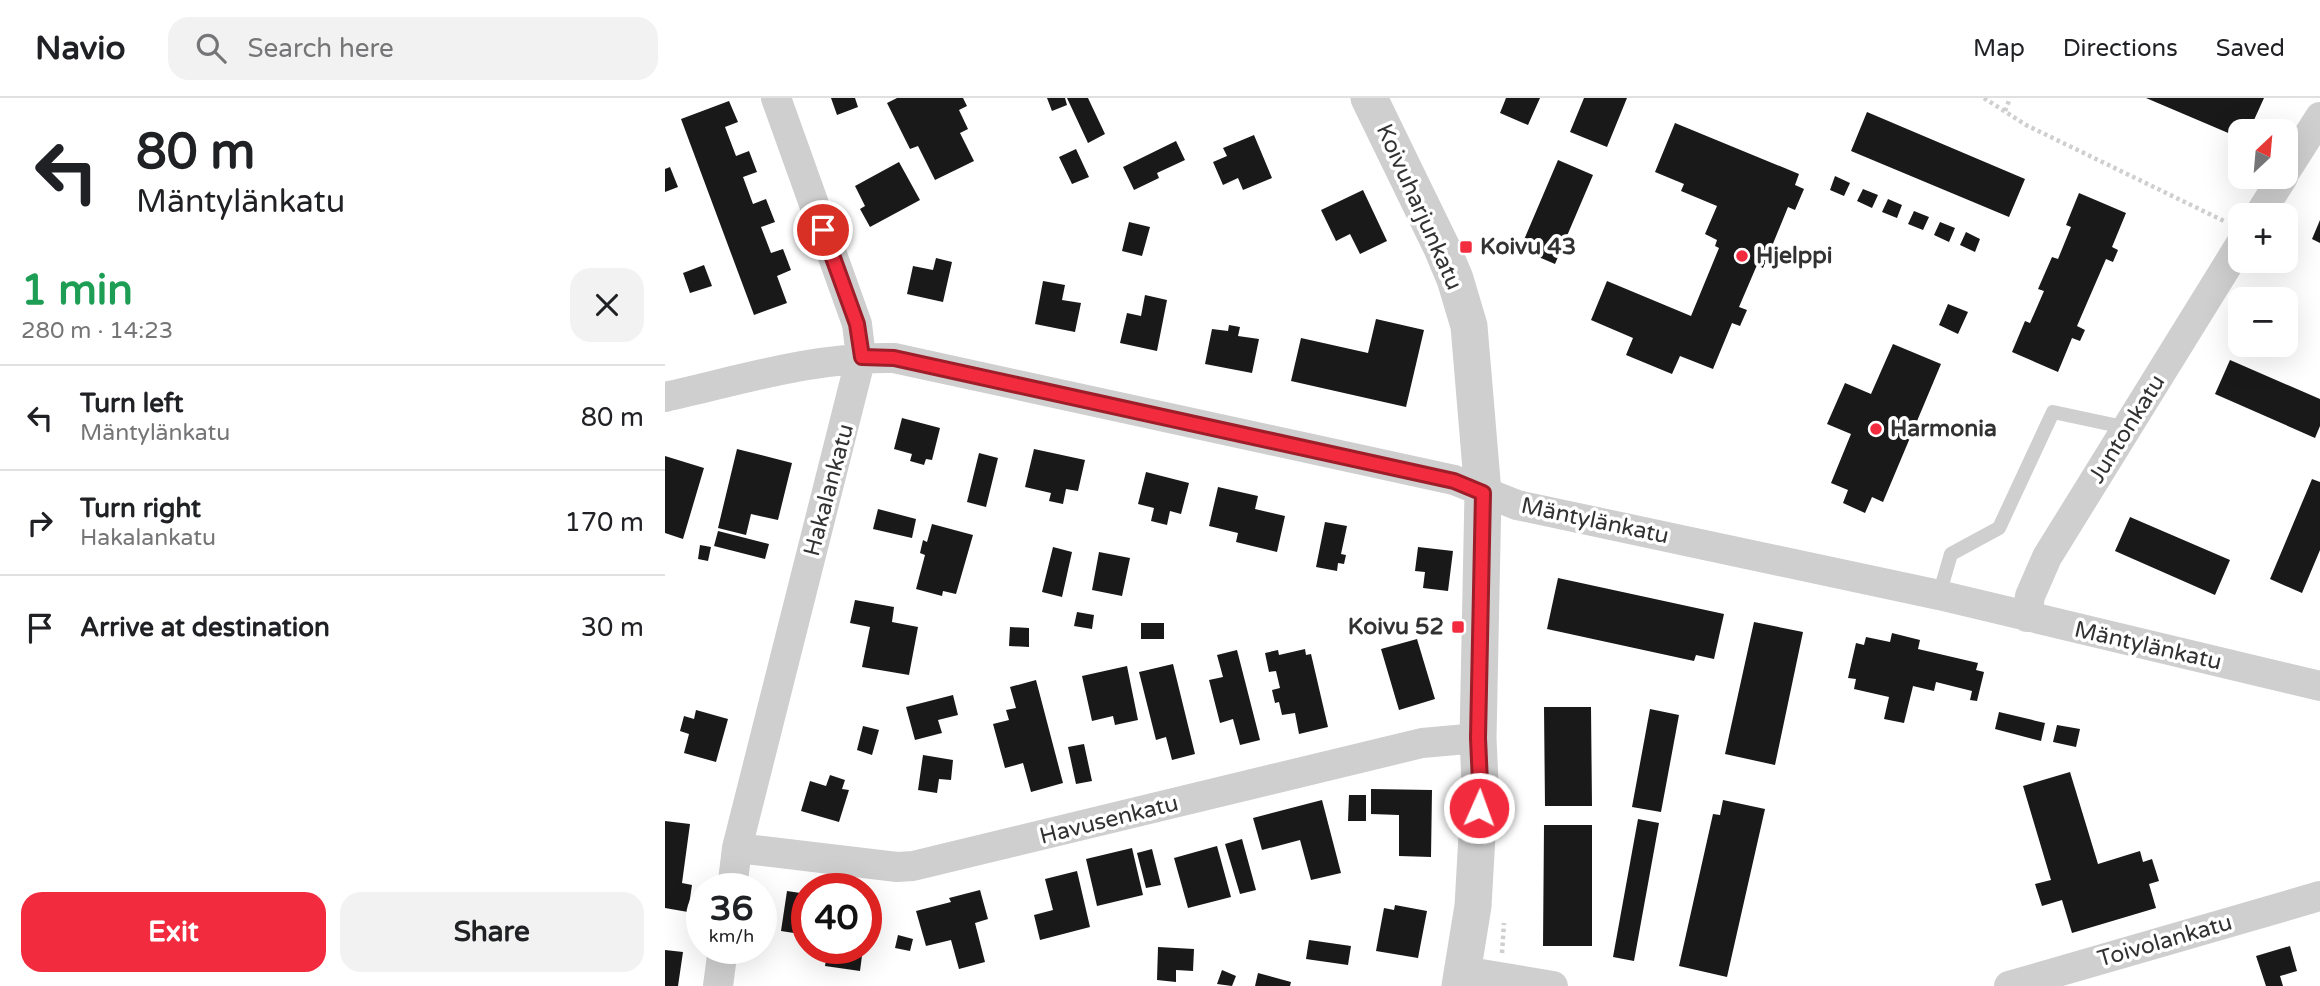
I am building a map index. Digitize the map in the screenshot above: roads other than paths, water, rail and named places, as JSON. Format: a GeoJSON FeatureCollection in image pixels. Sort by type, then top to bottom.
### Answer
{"type":"FeatureCollection","features":[{"type":"Feature","properties":{"kind":"street","name":"Hakalankatu"},"geometry":{"type":"LineString","coordinates":[[734,873],[737,848],[862,357],[857,324],[776,98]]}},
{"type":"Feature","properties":{"kind":"street","name":"Koivuharjunkatu"},"geometry":{"type":"LineString","coordinates":[[1369,98],[1442,248],[1455,279],[1469,326],[1483,493],[1478,738],[1480,783],[1474,892],[1462,978]]}},
{"type":"Feature","properties":{"kind":"street"},"geometry":{"type":"LineString","coordinates":[[2298,152],[2320,117]]}},
{"type":"Feature","properties":{"kind":"street","name":"Juntonkatu"},"geometry":{"type":"LineString","coordinates":[[2027,617],[2030,596],[2047,557],[2128,428],[2228,256]]}},
{"type":"Feature","properties":{"kind":"street","name":"Mäntylänkatu"},"geometry":{"type":"LineString","coordinates":[[665,397],[818,362],[862,357],[894,358],[1454,481],[1517,505],[1939,595],[2320,687]]}},
{"type":"Feature","properties":{"kind":"street","name":"Havusenkatu"},"geometry":{"type":"LineString","coordinates":[[737,848],[897,867],[913,866],[1422,743],[1478,738]]}},
{"type":"Feature","properties":{"kind":"street","name":"Toivolankatu"},"geometry":{"type":"LineString","coordinates":[[2009,986],[2320,896]]}},
{"type":"Feature","properties":{"kind":"street"},"geometry":{"type":"LineString","coordinates":[[718,986],[721,964]]}},
{"type":"Feature","properties":{"kind":"street"},"geometry":{"type":"LineString","coordinates":[[1462,978],[1553,986]]}},
{"type":"Feature","properties":{"kind":"lane"},"geometry":{"type":"LineString","coordinates":[[1939,595],[1951,554],[1999,528],[2053,412],[2128,428]]}},
{"type":"Feature","properties":{"kind":"place","name":"Koivu 43"},"geometry":{"type":"Point","coordinates":[1466,247]}},
{"type":"Feature","properties":{"kind":"place","name":"Hjelppi"},"geometry":{"type":"Point","coordinates":[1742,256]}},
{"type":"Feature","properties":{"kind":"place","name":"Harmonia"},"geometry":{"type":"Point","coordinates":[1876,429]}},
{"type":"Feature","properties":{"kind":"place","name":"Koivu 52"},"geometry":{"type":"Point","coordinates":[1458,627]}}]}
